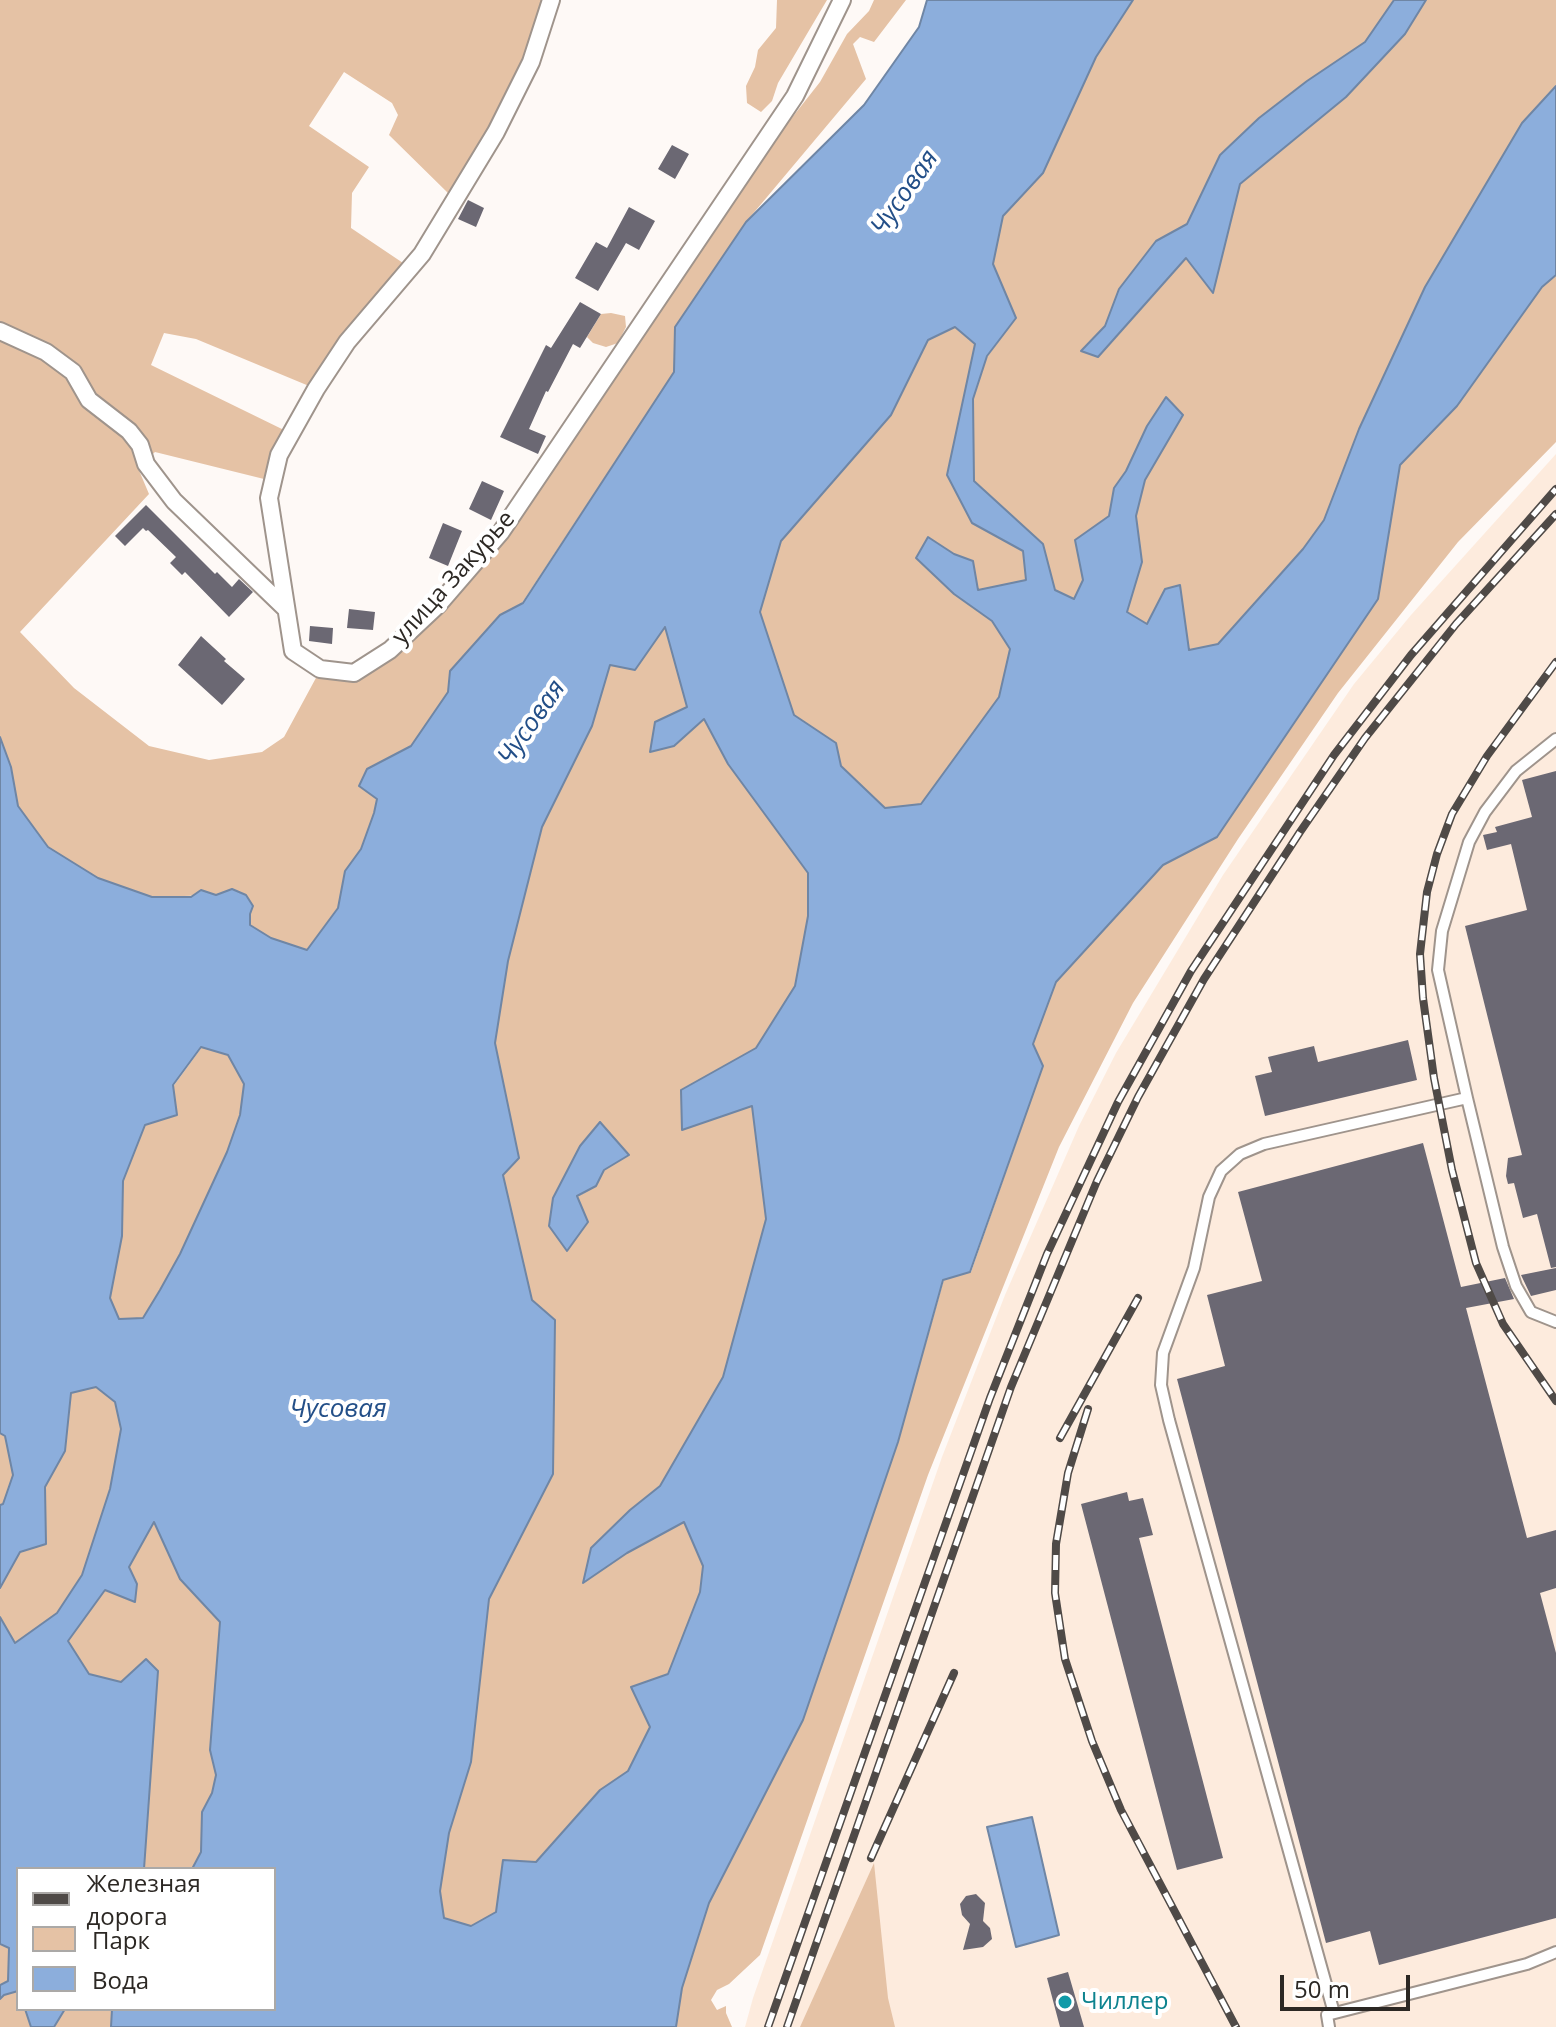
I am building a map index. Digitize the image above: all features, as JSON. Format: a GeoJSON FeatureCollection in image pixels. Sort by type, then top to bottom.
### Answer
{"type":"FeatureCollection","features":[{"type":"Feature","properties":{"kind":"street","name":"улица Закурье"},"geometry":{"type":"LineString","coordinates":[[551,0],[531,62],[496,132],[422,254],[347,342],[279,455],[269,498],[293,651],[320,669],[354,673],[390,650],[438,605],[501,532],[795,96],[842,0]]}},
{"type":"Feature","properties":{"kind":"street"},"geometry":{"type":"LineString","coordinates":[[0,331],[46,352],[73,372],[89,400],[129,431],[140,445],[146,464],[174,501],[285,608]]}},
{"type":"Feature","properties":{"kind":"lane"},"geometry":{"type":"LineString","coordinates":[[1556,739],[1516,771],[1485,812],[1469,842],[1444,920],[1438,970],[1503,1247],[1516,1286],[1531,1312],[1556,1322]]}},
{"type":"Feature","properties":{"kind":"lane"},"geometry":{"type":"LineString","coordinates":[[1334,2013],[1169,1420],[1161,1385],[1163,1353],[1194,1268],[1209,1197],[1221,1171],[1240,1154],[1264,1144],[1467,1098]]}},
{"type":"Feature","properties":{"kind":"lane"},"geometry":{"type":"LineString","coordinates":[[1329,2027],[1327,2015],[1527,1964],[1556,1952]]}},
{"type":"Feature","properties":{"kind":"shaded area"},"geometry":{"type":"Polygon","coordinates":[[[1556,454],[1556,2027],[745,2027],[942,1457],[1005,1295],[1079,1126],[1116,1053],[1223,875],[1354,684],[1411,615],[1556,454]]]}},
{"type":"Feature","properties":{"kind":"green space"},"geometry":{"type":"Polygon","coordinates":[[[0,0],[547,0],[530,54],[479,149],[449,194],[389,135],[398,115],[392,103],[344,72],[309,126],[369,167],[352,193],[351,228],[406,265],[309,386],[196,339],[164,333],[151,365],[286,431],[271,457],[264,479],[155,452],[138,468],[149,494],[20,632],[74,688],[149,746],[209,760],[262,752],[284,737],[317,676],[352,681],[491,549],[765,152],[820,82],[847,34],[869,11],[874,0],[906,0],[874,42],[860,37],[853,44],[866,79],[746,222],[675,327],[674,372],[522,603],[500,615],[450,671],[448,692],[411,746],[367,769],[377,799],[374,813],[361,849],[345,871],[338,907],[307,950],[271,938],[250,925],[250,914],[232,889],[216,895],[152,897],[98,878],[48,847],[18,806],[11,767],[0,737],[0,0]]]}},
{"type":"Feature","properties":{"kind":"green space"},"geometry":{"type":"Polygon","coordinates":[[[777,0],[827,0],[778,83],[772,101],[761,112],[747,103],[746,86],[755,67],[758,50],[776,28],[777,0]]]}},
{"type":"Feature","properties":{"kind":"green space"},"geometry":{"type":"Polygon","coordinates":[[[1133,0],[1394,0],[1365,42],[1307,81],[1220,154],[1187,224],[1156,241],[1119,289],[1105,326],[1082,350],[1098,357],[1187,257],[1213,292],[1240,184],[1346,97],[1405,34],[1426,0],[1556,0],[1556,86],[1522,123],[1425,287],[1359,429],[1324,520],[1303,549],[1218,644],[1189,650],[1165,589],[1147,625],[1127,612],[1142,562],[1136,516],[1145,479],[1182,415],[1166,398],[1147,426],[1126,471],[1114,488],[1109,516],[1075,540],[1083,580],[1074,599],[1055,590],[1043,544],[974,481],[973,400],[987,357],[1016,318],[993,264],[1003,216],[1043,173],[1096,57],[1133,0]]]}},
{"type":"Feature","properties":{"kind":"green space"},"geometry":{"type":"Polygon","coordinates":[[[1556,275],[1556,442],[1458,542],[1338,693],[1238,839],[1133,1003],[1059,1147],[928,1475],[760,1955],[729,1984],[717,1990],[711,2000],[717,2010],[726,2006],[732,2027],[676,2027],[682,1988],[709,1903],[803,1720],[898,1442],[944,1279],[971,1272],[1043,1066],[1033,1045],[1056,982],[1163,865],[1217,837],[1378,599],[1400,465],[1457,406],[1542,287],[1556,275]]]}},
{"type":"Feature","properties":{"kind":"green space"},"geometry":{"type":"Polygon","coordinates":[[[601,314],[625,316],[626,327],[618,343],[606,347],[593,343],[587,337],[601,314]]]}},
{"type":"Feature","properties":{"kind":"green space"},"geometry":{"type":"Polygon","coordinates":[[[955,327],[975,344],[947,475],[972,523],[1023,551],[1026,581],[978,590],[973,561],[954,554],[928,537],[916,557],[954,594],[992,621],[1010,649],[999,697],[921,804],[884,808],[841,766],[836,743],[794,715],[760,612],[781,541],[891,415],[928,340],[955,327]]]}},
{"type":"Feature","properties":{"kind":"green space"},"geometry":{"type":"Polygon","coordinates":[[[666,627],[687,707],[650,751],[674,746],[704,718],[728,764],[808,873],[808,916],[795,986],[756,1048],[681,1091],[683,1130],[752,1105],[766,1219],[723,1377],[660,1486],[630,1510],[583,1582],[684,1521],[703,1566],[700,1592],[651,1726],[628,1771],[600,1790],[536,1862],[503,1861],[496,1912],[471,1926],[444,1918],[440,1891],[449,1833],[471,1762],[489,1599],[553,1474],[532,1300],[503,1174],[519,1158],[495,1043],[508,961],[542,827],[592,726],[610,664],[666,627]],[[612,1133],[577,1197],[596,1186],[604,1170],[612,1133]]]}},
{"type":"Feature","properties":{"kind":"green space"},"geometry":{"type":"Polygon","coordinates":[[[202,1047],[228,1055],[244,1084],[240,1115],[227,1152],[160,1290],[143,1318],[118,1319],[110,1298],[122,1236],[123,1181],[145,1125],[202,1047]]]}},
{"type":"Feature","properties":{"kind":"green space"},"geometry":{"type":"Polygon","coordinates":[[[96,1387],[115,1402],[121,1429],[99,1528],[82,1575],[57,1613],[15,1644],[0,1617],[0,1588],[20,1552],[46,1544],[45,1487],[65,1451],[71,1393],[96,1387]]]}},
{"type":"Feature","properties":{"kind":"green space"},"geometry":{"type":"Polygon","coordinates":[[[0,1433],[5,1436],[13,1475],[3,1505],[0,1505],[0,1433]]]}},
{"type":"Feature","properties":{"kind":"green space"},"geometry":{"type":"Polygon","coordinates":[[[154,1521],[180,1579],[220,1622],[210,1750],[216,1775],[212,1793],[202,1812],[201,1852],[193,1867],[144,1867],[157,1671],[121,1682],[89,1674],[68,1641],[105,1590],[134,1601],[137,1584],[129,1567],[154,1521]]]}},
{"type":"Feature","properties":{"kind":"green space"},"geometry":{"type":"Polygon","coordinates":[[[874,1863],[888,1998],[895,2027],[800,2027],[874,1863]]]}},
{"type":"Feature","properties":{"kind":"green space"},"geometry":{"type":"Polygon","coordinates":[[[0,1944],[9,1947],[8,1982],[0,1985],[0,1944]]]}},
{"type":"Feature","properties":{"kind":"green space"},"geometry":{"type":"Polygon","coordinates":[[[16,1992],[16,2011],[26,2011],[31,2027],[0,2027],[0,1999],[16,1992]]]}},
{"type":"Feature","properties":{"kind":"green space"},"geometry":{"type":"Polygon","coordinates":[[[64,2011],[112,2011],[111,2027],[54,2027],[64,2011]]]}},
{"type":"Feature","properties":{"kind":"water","name":"Чусовая"},"geometry":{"type":"Polygon","coordinates":[[[927,0],[1133,0],[1096,57],[1043,173],[1003,216],[993,264],[1016,318],[987,356],[973,399],[974,481],[1043,544],[1055,590],[1074,599],[1083,580],[1075,540],[1109,516],[1114,488],[1166,397],[1183,415],[1145,480],[1136,516],[1142,562],[1127,612],[1147,624],[1165,589],[1180,585],[1189,650],[1218,644],[1303,549],[1324,520],[1359,429],[1425,287],[1522,123],[1556,86],[1556,275],[1542,287],[1457,406],[1400,465],[1378,599],[1217,837],[1163,865],[1056,982],[1033,1044],[1043,1066],[970,1272],[943,1280],[898,1442],[803,1720],[709,1903],[682,1988],[676,2027],[111,2027],[112,2011],[276,2011],[276,1867],[193,1867],[201,1852],[202,1812],[212,1793],[216,1775],[210,1750],[220,1622],[180,1579],[154,1522],[129,1567],[137,1584],[135,1602],[105,1590],[68,1641],[89,1674],[121,1682],[146,1659],[158,1671],[144,1867],[16,1867],[16,1992],[0,1999],[0,1985],[8,1981],[9,1948],[0,1944],[0,1617],[15,1643],[57,1613],[82,1575],[110,1489],[121,1429],[115,1402],[96,1387],[71,1393],[65,1451],[45,1487],[46,1544],[20,1552],[0,1588],[0,1505],[13,1475],[5,1436],[0,1433],[0,737],[11,767],[18,806],[48,847],[98,878],[152,897],[191,897],[201,890],[216,895],[232,889],[246,895],[253,906],[250,925],[271,938],[307,950],[338,908],[345,871],[361,849],[374,813],[377,799],[359,786],[367,769],[411,746],[448,692],[450,671],[500,615],[523,603],[674,372],[675,327],[746,222],[864,105],[919,27],[927,0]],[[955,327],[928,340],[891,415],[781,541],[760,612],[794,715],[836,743],[841,766],[885,808],[921,804],[999,697],[1010,649],[992,621],[954,594],[916,558],[928,537],[954,554],[973,561],[978,590],[1026,580],[1023,551],[972,523],[947,475],[975,344],[955,327]],[[665,627],[635,670],[610,665],[592,726],[542,827],[508,961],[495,1043],[519,1158],[503,1175],[532,1300],[555,1320],[553,1474],[489,1599],[471,1762],[449,1833],[440,1891],[444,1918],[471,1926],[496,1912],[503,1860],[536,1862],[600,1790],[628,1771],[650,1727],[631,1687],[668,1674],[700,1592],[703,1566],[684,1522],[627,1553],[583,1583],[591,1548],[660,1486],[723,1377],[766,1219],[752,1106],[682,1130],[681,1090],[756,1048],[795,986],[808,916],[808,873],[728,764],[704,719],[674,746],[650,752],[655,722],[687,707],[665,627]],[[201,1047],[173,1085],[177,1115],[145,1125],[123,1181],[122,1236],[110,1298],[119,1319],[143,1318],[160,1290],[227,1152],[240,1115],[244,1084],[228,1055],[201,1047]]]}},
{"type":"Feature","properties":{"kind":"water"},"geometry":{"type":"Polygon","coordinates":[[[1394,0],[1426,0],[1405,34],[1346,97],[1240,184],[1213,293],[1186,258],[1098,357],[1081,351],[1105,326],[1119,289],[1156,241],[1187,224],[1220,155],[1259,118],[1365,42],[1394,0]]]}},
{"type":"Feature","properties":{"kind":"water"},"geometry":{"type":"Polygon","coordinates":[[[600,1122],[629,1155],[604,1170],[596,1186],[577,1196],[588,1222],[567,1251],[549,1226],[553,1198],[580,1146],[600,1122]]]}},
{"type":"Feature","properties":{"kind":"water"},"geometry":{"type":"Polygon","coordinates":[[[1032,1817],[1059,1935],[1016,1947],[987,1827],[1032,1817]]]}},
{"type":"Feature","properties":{"kind":"water"},"geometry":{"type":"Polygon","coordinates":[[[26,2011],[64,2011],[54,2027],[31,2027],[26,2011]]]}},
{"type":"Feature","properties":{"kind":"building"},"geometry":{"type":"Polygon","coordinates":[[[672,145],[689,154],[675,179],[658,169],[672,145]]]}},
{"type":"Feature","properties":{"kind":"building"},"geometry":{"type":"Polygon","coordinates":[[[468,200],[484,208],[476,227],[458,219],[468,200]]]}},
{"type":"Feature","properties":{"kind":"building"},"geometry":{"type":"Polygon","coordinates":[[[629,207],[655,221],[639,250],[626,243],[598,291],[575,278],[596,242],[607,248],[629,207]]]}},
{"type":"Feature","properties":{"kind":"building"},"geometry":{"type":"Polygon","coordinates":[[[580,302],[601,314],[580,348],[573,344],[546,391],[529,429],[546,436],[538,454],[500,437],[546,345],[551,348],[580,302]]]}},
{"type":"Feature","properties":{"kind":"building"},"geometry":{"type":"Polygon","coordinates":[[[482,481],[504,491],[491,520],[469,509],[482,481]]]}},
{"type":"Feature","properties":{"kind":"building"},"geometry":{"type":"Polygon","coordinates":[[[146,505],[215,574],[217,572],[232,587],[239,579],[253,592],[229,617],[185,572],[182,575],[170,563],[176,557],[148,530],[143,528],[125,546],[115,536],[146,505]]]}},
{"type":"Feature","properties":{"kind":"building"},"geometry":{"type":"Polygon","coordinates":[[[443,523],[462,531],[448,566],[429,558],[443,523]]]}},
{"type":"Feature","properties":{"kind":"building"},"geometry":{"type":"Polygon","coordinates":[[[349,609],[375,612],[373,630],[347,628],[349,609]]]}},
{"type":"Feature","properties":{"kind":"building"},"geometry":{"type":"Polygon","coordinates":[[[310,626],[333,628],[332,644],[309,641],[310,626]]]}},
{"type":"Feature","properties":{"kind":"building"},"geometry":{"type":"Polygon","coordinates":[[[201,636],[245,679],[222,705],[178,665],[201,636]]]}},
{"type":"Feature","properties":{"kind":"building"},"geometry":{"type":"Polygon","coordinates":[[[1556,771],[1556,1267],[1551,1268],[1537,1214],[1523,1218],[1514,1183],[1508,1184],[1508,1158],[1522,1155],[1465,926],[1527,910],[1511,844],[1487,850],[1483,835],[1497,832],[1495,827],[1532,817],[1522,780],[1556,771]]]}},
{"type":"Feature","properties":{"kind":"building"},"geometry":{"type":"Polygon","coordinates":[[[1408,1040],[1417,1080],[1265,1116],[1255,1076],[1272,1072],[1268,1057],[1314,1046],[1318,1062],[1408,1040]]]}},
{"type":"Feature","properties":{"kind":"building"},"geometry":{"type":"Polygon","coordinates":[[[1423,1143],[1461,1287],[1505,1278],[1514,1299],[1466,1308],[1527,1538],[1556,1530],[1556,1588],[1540,1593],[1556,1653],[1556,1918],[1379,1965],[1370,1931],[1326,1943],[1177,1379],[1225,1366],[1207,1295],[1262,1281],[1238,1192],[1423,1143]]]}},
{"type":"Feature","properties":{"kind":"building"},"geometry":{"type":"Polygon","coordinates":[[[1556,1268],[1556,1290],[1531,1296],[1521,1275],[1556,1268]]]}},
{"type":"Feature","properties":{"kind":"building"},"geometry":{"type":"Polygon","coordinates":[[[1127,1492],[1129,1501],[1143,1498],[1153,1535],[1139,1538],[1223,1858],[1177,1870],[1081,1504],[1127,1492]]]}},
{"type":"Feature","properties":{"kind":"building"},"geometry":{"type":"Polygon","coordinates":[[[976,1894],[985,1903],[983,1921],[990,1928],[992,1939],[983,1947],[963,1950],[970,1924],[962,1915],[960,1904],[966,1896],[976,1894]]]}},
{"type":"Feature","properties":{"kind":"building","name":"Чиллер"},"geometry":{"type":"Polygon","coordinates":[[[1068,1972],[1084,2027],[1060,2027],[1047,1978],[1068,1972]]]}},
{"type":"Feature","properties":{"kind":"railway"},"geometry":{"type":"LineString","coordinates":[[768,2027],[990,1398],[1047,1254],[1118,1102],[1191,971],[1334,755],[1411,655],[1556,489]]}},
{"type":"Feature","properties":{"kind":"railway"},"geometry":{"type":"LineString","coordinates":[[787,2027],[1011,1387],[1097,1181],[1138,1097],[1204,979],[1365,738],[1456,624],[1556,514]]}},
{"type":"Feature","properties":{"kind":"railway"},"geometry":{"type":"LineString","coordinates":[[1556,662],[1487,756],[1452,814],[1427,892],[1420,954],[1434,1078],[1452,1170],[1476,1263],[1503,1324],[1556,1401]]}},
{"type":"Feature","properties":{"kind":"railway"},"geometry":{"type":"LineString","coordinates":[[1060,1438],[1138,1298]]}},
{"type":"Feature","properties":{"kind":"railway"},"geometry":{"type":"LineString","coordinates":[[1088,1409],[1068,1473],[1056,1544],[1055,1593],[1065,1659],[1092,1741],[1121,1810],[1236,2027]]}},
{"type":"Feature","properties":{"kind":"railway"},"geometry":{"type":"LineString","coordinates":[[871,1858],[954,1673]]}},
{"type":"Feature","properties":{"kind":"place","name":"Чиллер"},"geometry":{"type":"Point","coordinates":[1065,2002]}}]}
